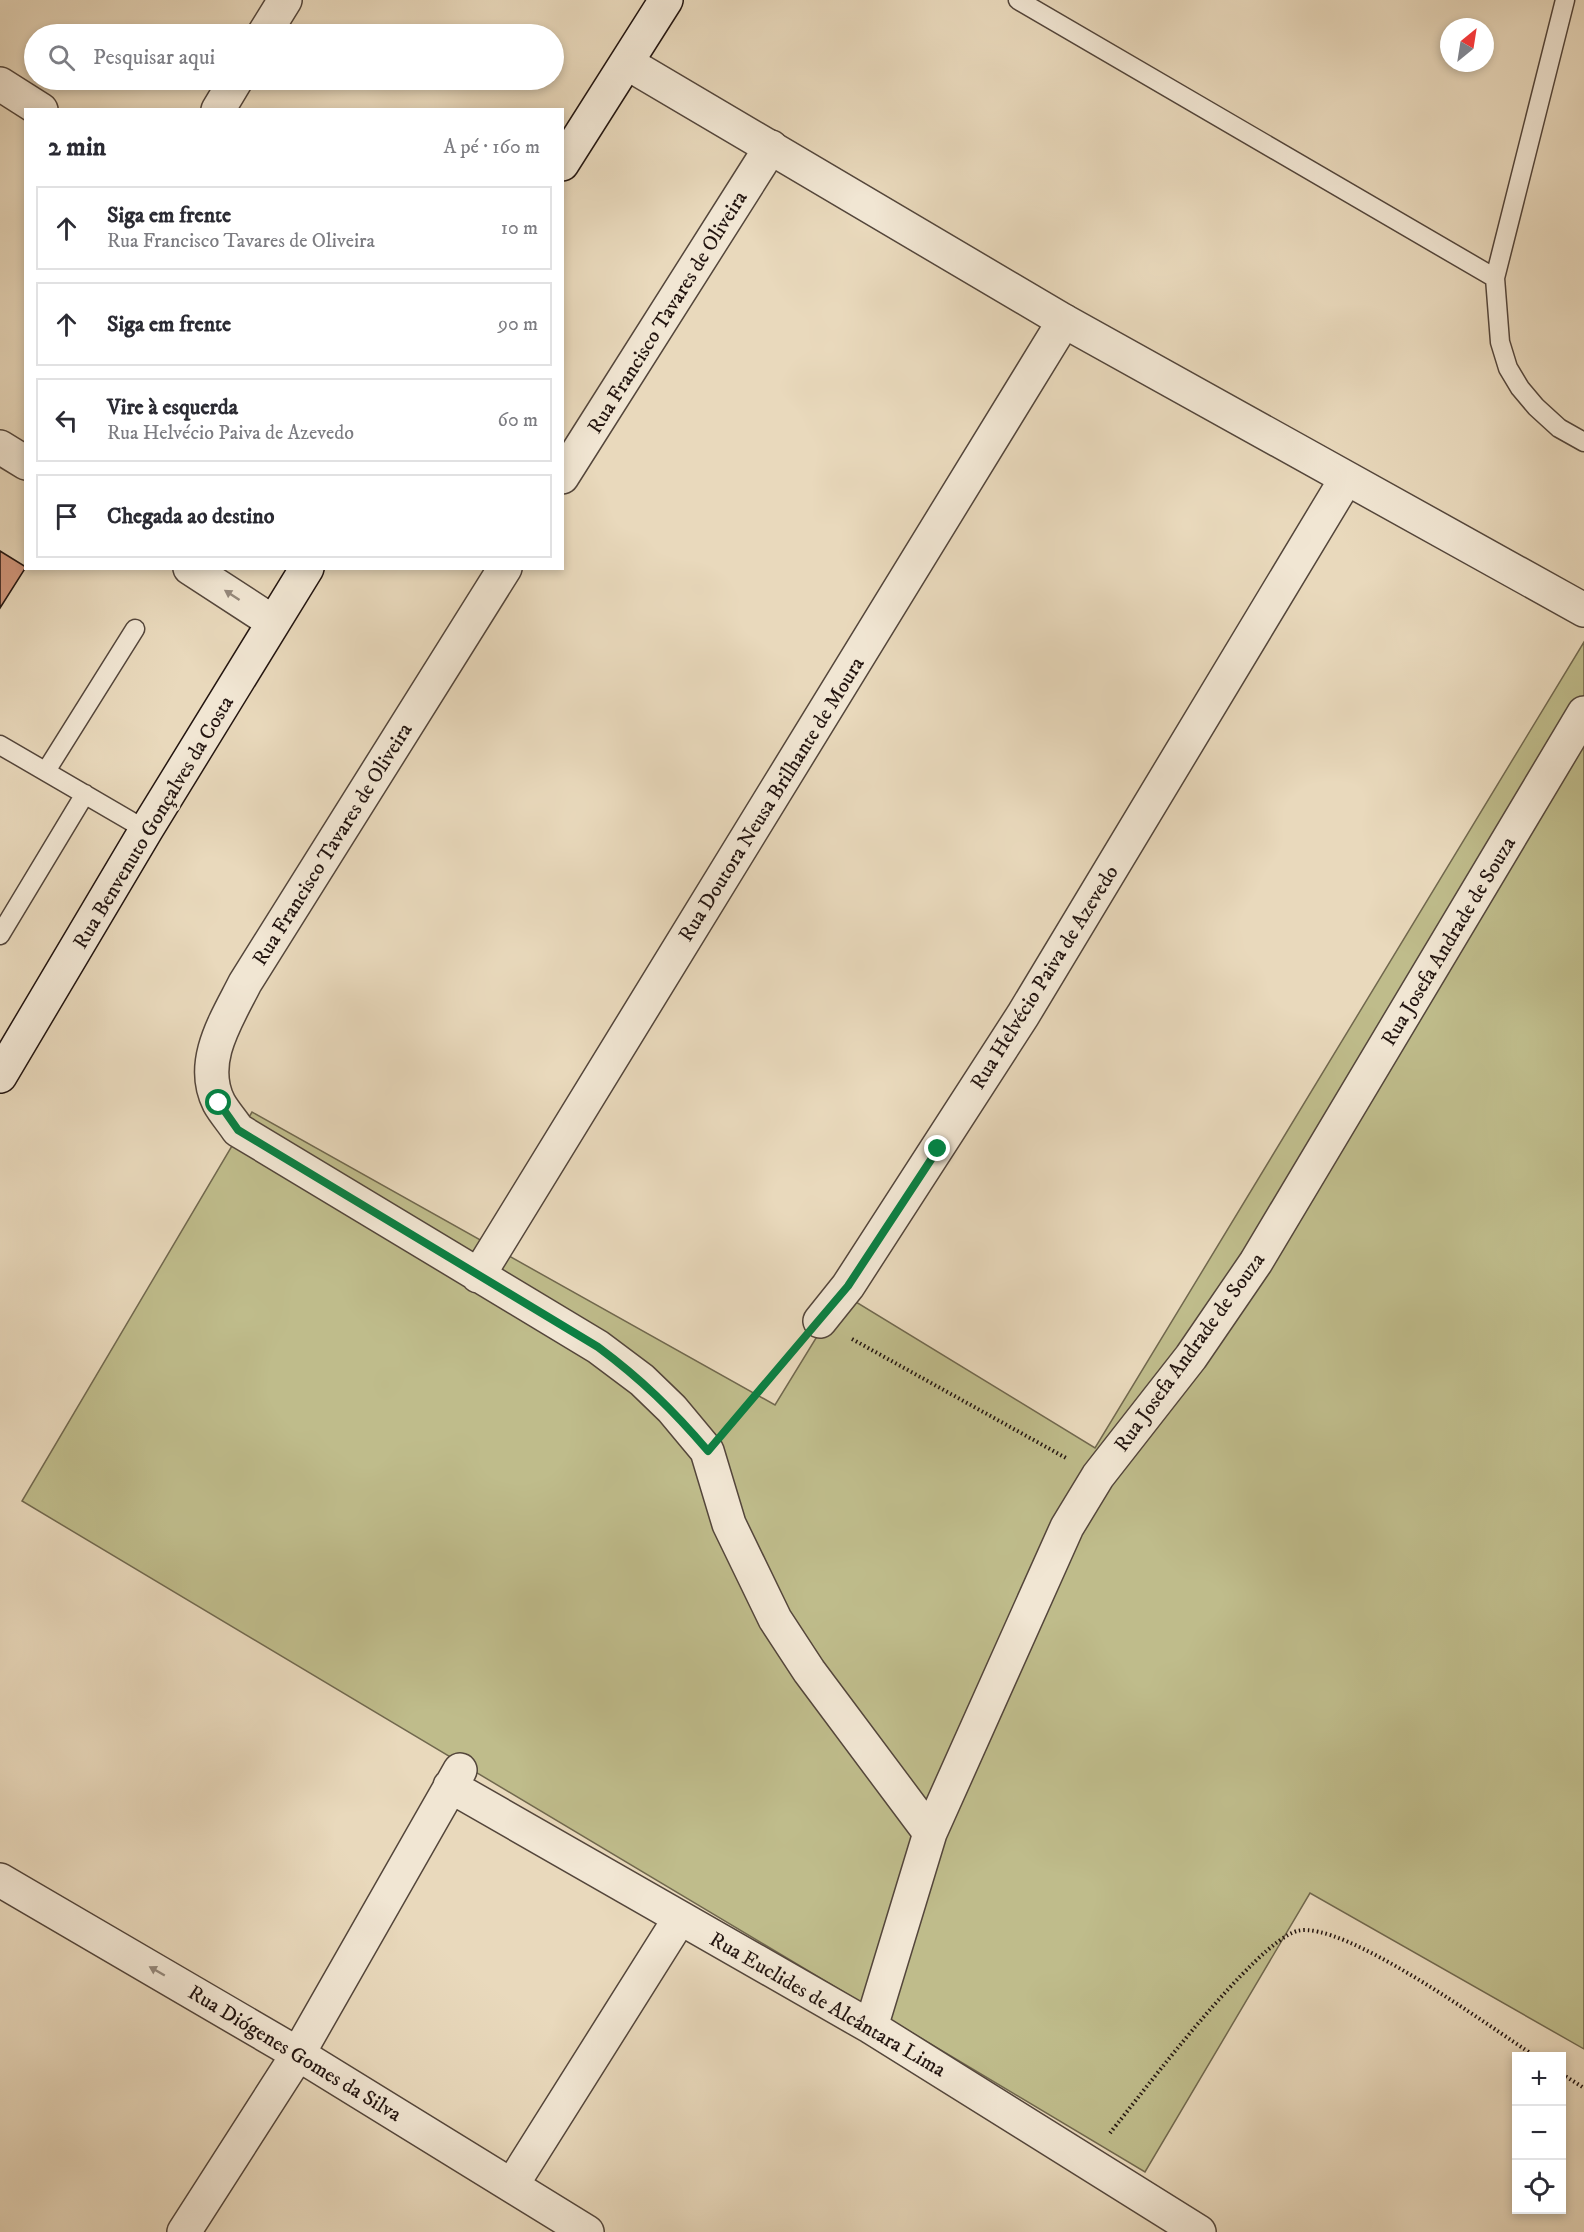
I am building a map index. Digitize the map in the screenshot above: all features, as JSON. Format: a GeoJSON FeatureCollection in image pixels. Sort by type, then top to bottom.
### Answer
{"type":"FeatureCollection","features":[{"type":"Feature","properties":{"kind":"street"},"geometry":{"type":"LineString","coordinates":[[270,24],[285,0]]}},
{"type":"Feature","properties":{"kind":"street"},"geometry":{"type":"LineString","coordinates":[[564,161],[666,0]]}},
{"type":"Feature","properties":{"kind":"street"},"geometry":{"type":"LineString","coordinates":[[627,63],[1064,321],[1584,610]]}},
{"type":"Feature","properties":{"kind":"street"},"geometry":{"type":"LineString","coordinates":[[0,84],[38,108]]}},
{"type":"Feature","properties":{"kind":"street"},"geometry":{"type":"LineString","coordinates":[[219,108],[230,90]]}},
{"type":"Feature","properties":{"kind":"street","name":"Rua Francisco Tavares de Oliveira"},"geometry":{"type":"LineString","coordinates":[[564,474],[771,147]]}},
{"type":"Feature","properties":{"kind":"street","name":"Rua Doutora Neusa Brilhante de Moura"},"geometry":{"type":"LineString","coordinates":[[478,1276],[1064,321]]}},
{"type":"Feature","properties":{"kind":"street","name":"Rua Helvécio Paiva de Azevedo"},"geometry":{"type":"LineString","coordinates":[[820,1321],[848,1286],[1023,1015],[1346,479]]}},
{"type":"Feature","properties":{"kind":"street"},"geometry":{"type":"LineString","coordinates":[[193,570],[273,622]]}},
{"type":"Feature","properties":{"kind":"street","name":"Rua Benvenuto Gonçalves da Costa"},"geometry":{"type":"LineString","coordinates":[[0,1076],[146,830],[306,570]]}},
{"type":"Feature","properties":{"kind":"street","name":"Rua Francisco Tavares de Oliveira"},"geometry":{"type":"LineString","coordinates":[[478,1276],[238,1130],[219,1103],[210,1071],[214,1051],[233,1007],[281,924],[504,570]]}},
{"type":"Feature","properties":{"kind":"street","name":"Rua Josefa Andrade de Souza"},"geometry":{"type":"LineString","coordinates":[[871,2027],[930,1833],[1067,1527],[1098,1476],[1191,1357],[1256,1262],[1584,713]]}},
{"type":"Feature","properties":{"kind":"street"},"geometry":{"type":"LineString","coordinates":[[478,1276],[598,1347],[642,1380],[672,1408],[708,1451],[729,1524],[775,1619],[809,1671],[930,1833]]}},
{"type":"Feature","properties":{"kind":"street","name":"Rua Euclides de Alcântara Lima"},"geometry":{"type":"LineString","coordinates":[[298,2054],[455,1778],[680,1918],[871,2027],[1199,2232]]}},
{"type":"Feature","properties":{"kind":"street","name":"Rua Diógenes Gomes da Silva"},"geometry":{"type":"LineString","coordinates":[[0,1880],[298,2054],[587,2232]]}},
{"type":"Feature","properties":{"kind":"street"},"geometry":{"type":"LineString","coordinates":[[512,2185],[680,1918]]}},
{"type":"Feature","properties":{"kind":"street"},"geometry":{"type":"LineString","coordinates":[[184,2232],[298,2054]]}},
{"type":"Feature","properties":{"kind":"lane"},"geometry":{"type":"LineString","coordinates":[[1018,0],[1495,278]]}},
{"type":"Feature","properties":{"kind":"lane"},"geometry":{"type":"LineString","coordinates":[[1564,0],[1495,278],[1500,342],[1508,368],[1520,388],[1536,407],[1559,428],[1584,442]]}},
{"type":"Feature","properties":{"kind":"lane"},"geometry":{"type":"LineString","coordinates":[[46,771],[135,629]]}},
{"type":"Feature","properties":{"kind":"lane"},"geometry":{"type":"LineString","coordinates":[[0,745],[146,830]]}},
{"type":"Feature","properties":{"kind":"lane"},"geometry":{"type":"LineString","coordinates":[[0,934],[85,794]]}},
{"type":"Feature","properties":{"kind":"path"},"geometry":{"type":"LineString","coordinates":[[708,1451],[820,1321],[1098,1476]]}},
{"type":"Feature","properties":{"kind":"path"},"geometry":{"type":"LineString","coordinates":[[1086,2161],[1246,1970],[1288,1935],[1314,1929],[1331,1933],[1374,1952],[1529,2052]]}},
{"type":"Feature","properties":{"kind":"path"},"geometry":{"type":"LineString","coordinates":[[1566,2077],[1584,2088]]}},
{"type":"Feature","properties":{"kind":"shaded area"},"geometry":{"type":"Polygon","coordinates":[[[1584,642],[1584,2049],[1310,1893],[1145,2172],[22,1501],[252,1112],[775,1405],[843,1294],[1095,1448],[1584,642]]]}},
{"type":"Feature","properties":{"kind":"building"},"geometry":{"type":"Polygon","coordinates":[[[0,551],[24,566],[24,570],[0,608],[0,551]]]}},
{"type":"Feature","properties":{"kind":"route"},"geometry":{"type":"LineString","coordinates":[[219,1103],[238,1130],[598,1347],[642,1380],[672,1408],[708,1451],[774,1376],[848,1286],[938,1149]]}}]}
